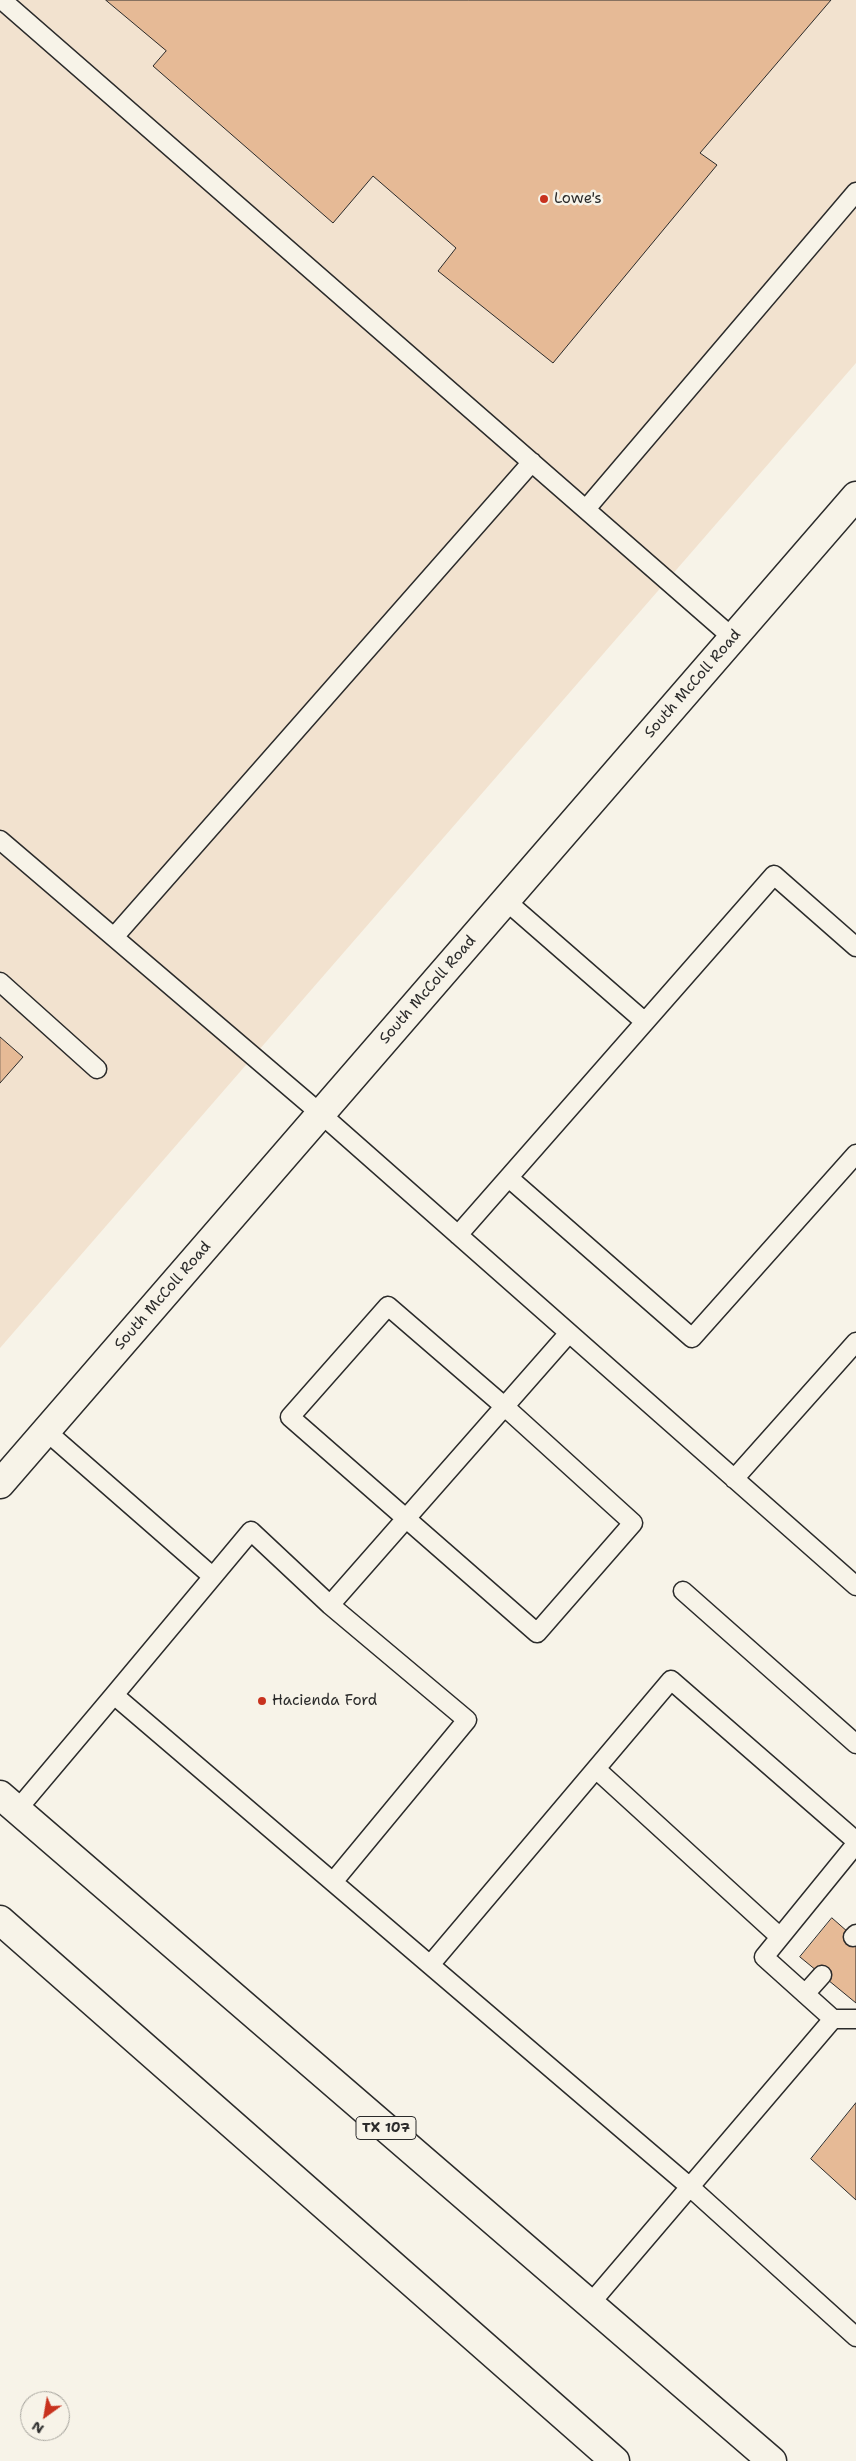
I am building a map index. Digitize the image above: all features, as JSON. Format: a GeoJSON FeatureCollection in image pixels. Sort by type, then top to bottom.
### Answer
{"type":"FeatureCollection","features":[{"type":"Feature","properties":{"kind":"main road","name":"South McColl Road"},"geometry":{"type":"LineString","coordinates":[[0,1484],[856,496]]}},
{"type":"Feature","properties":{"kind":"main road","name":"TX 107"},"geometry":{"type":"LineString","coordinates":[[9,1802],[772,2461]]}},
{"type":"Feature","properties":{"kind":"main road"},"geometry":{"type":"LineString","coordinates":[[0,1920],[615,2461]]}},
{"type":"Feature","properties":{"kind":"lane"},"geometry":{"type":"LineString","coordinates":[[2,0],[733,638]]}},
{"type":"Feature","properties":{"kind":"lane"},"geometry":{"type":"LineString","coordinates":[[586,510],[856,192]]}},
{"type":"Feature","properties":{"kind":"lane"},"geometry":{"type":"LineString","coordinates":[[114,937],[532,462]]}},
{"type":"Feature","properties":{"kind":"lane"},"geometry":{"type":"LineString","coordinates":[[0,840],[321,1114],[856,1586]]}},
{"type":"Feature","properties":{"kind":"lane"},"geometry":{"type":"LineString","coordinates":[[458,1235],[774,875],[856,947]]}},
{"type":"Feature","properties":{"kind":"lane"},"geometry":{"type":"LineString","coordinates":[[505,900],[645,1022]]}},
{"type":"Feature","properties":{"kind":"lane"},"geometry":{"type":"LineString","coordinates":[[0,982],[96,1070]]}},
{"type":"Feature","properties":{"kind":"lane"},"geometry":{"type":"LineString","coordinates":[[509,1178],[692,1338],[856,1154]]}},
{"type":"Feature","properties":{"kind":"lane"},"geometry":{"type":"LineString","coordinates":[[388,1306],[504,1406],[633,1523],[537,1633],[407,1518],[290,1417],[388,1306]]}},
{"type":"Feature","properties":{"kind":"lane"},"geometry":{"type":"LineString","coordinates":[[330,1605],[569,1333]]}},
{"type":"Feature","properties":{"kind":"lane"},"geometry":{"type":"LineString","coordinates":[[734,1479],[856,1342]]}},
{"type":"Feature","properties":{"kind":"lane"},"geometry":{"type":"LineString","coordinates":[[46,1431],[212,1576]]}},
{"type":"Feature","properties":{"kind":"lane"},"geometry":{"type":"LineString","coordinates":[[9,1802],[114,1695],[250,1531],[330,1605],[468,1720],[333,1882]]}},
{"type":"Feature","properties":{"kind":"lane"},"geometry":{"type":"LineString","coordinates":[[682,1590],[856,1744]]}},
{"type":"Feature","properties":{"kind":"lane"},"geometry":{"type":"LineString","coordinates":[[430,1965],[672,1680],[856,1842],[764,1957],[833,2019],[856,2019]]}},
{"type":"Feature","properties":{"kind":"lane"},"geometry":{"type":"LineString","coordinates":[[114,1695],[690,2187],[856,2337]]}},
{"type":"Feature","properties":{"kind":"lane"},"geometry":{"type":"LineString","coordinates":[[596,1769],[780,1937]]}},
{"type":"Feature","properties":{"kind":"lane"},"geometry":{"type":"LineString","coordinates":[[805,1994],[822,1975]]}},
{"type":"Feature","properties":{"kind":"lane"},"geometry":{"type":"LineString","coordinates":[[590,2304],[833,2019]]}},
{"type":"Feature","properties":{"kind":"shaded area"},"geometry":{"type":"Polygon","coordinates":[[[0,0],[856,0],[856,363],[0,1348],[0,0]]]}},
{"type":"Feature","properties":{"kind":"building","name":"Lowe's"},"geometry":{"type":"Polygon","coordinates":[[[106,0],[831,0],[700,153],[717,165],[553,363],[438,271],[456,248],[373,176],[333,223],[153,66],[166,51],[106,0]]]}},
{"type":"Feature","properties":{"kind":"building"},"geometry":{"type":"Polygon","coordinates":[[[0,1037],[23,1057],[0,1083],[0,1037]]]}},
{"type":"Feature","properties":{"kind":"building"},"geometry":{"type":"Polygon","coordinates":[[[832,1918],[856,1939],[856,2003],[800,1957],[832,1918]]]}},
{"type":"Feature","properties":{"kind":"building"},"geometry":{"type":"Polygon","coordinates":[[[856,2103],[856,2200],[811,2159],[856,2103]]]}},
{"type":"Feature","properties":{"kind":"place","name":"Lowe's"},"geometry":{"type":"Point","coordinates":[544,199]}},
{"type":"Feature","properties":{"kind":"place","name":"Hacienda Ford"},"geometry":{"type":"Point","coordinates":[262,1701]}}]}
